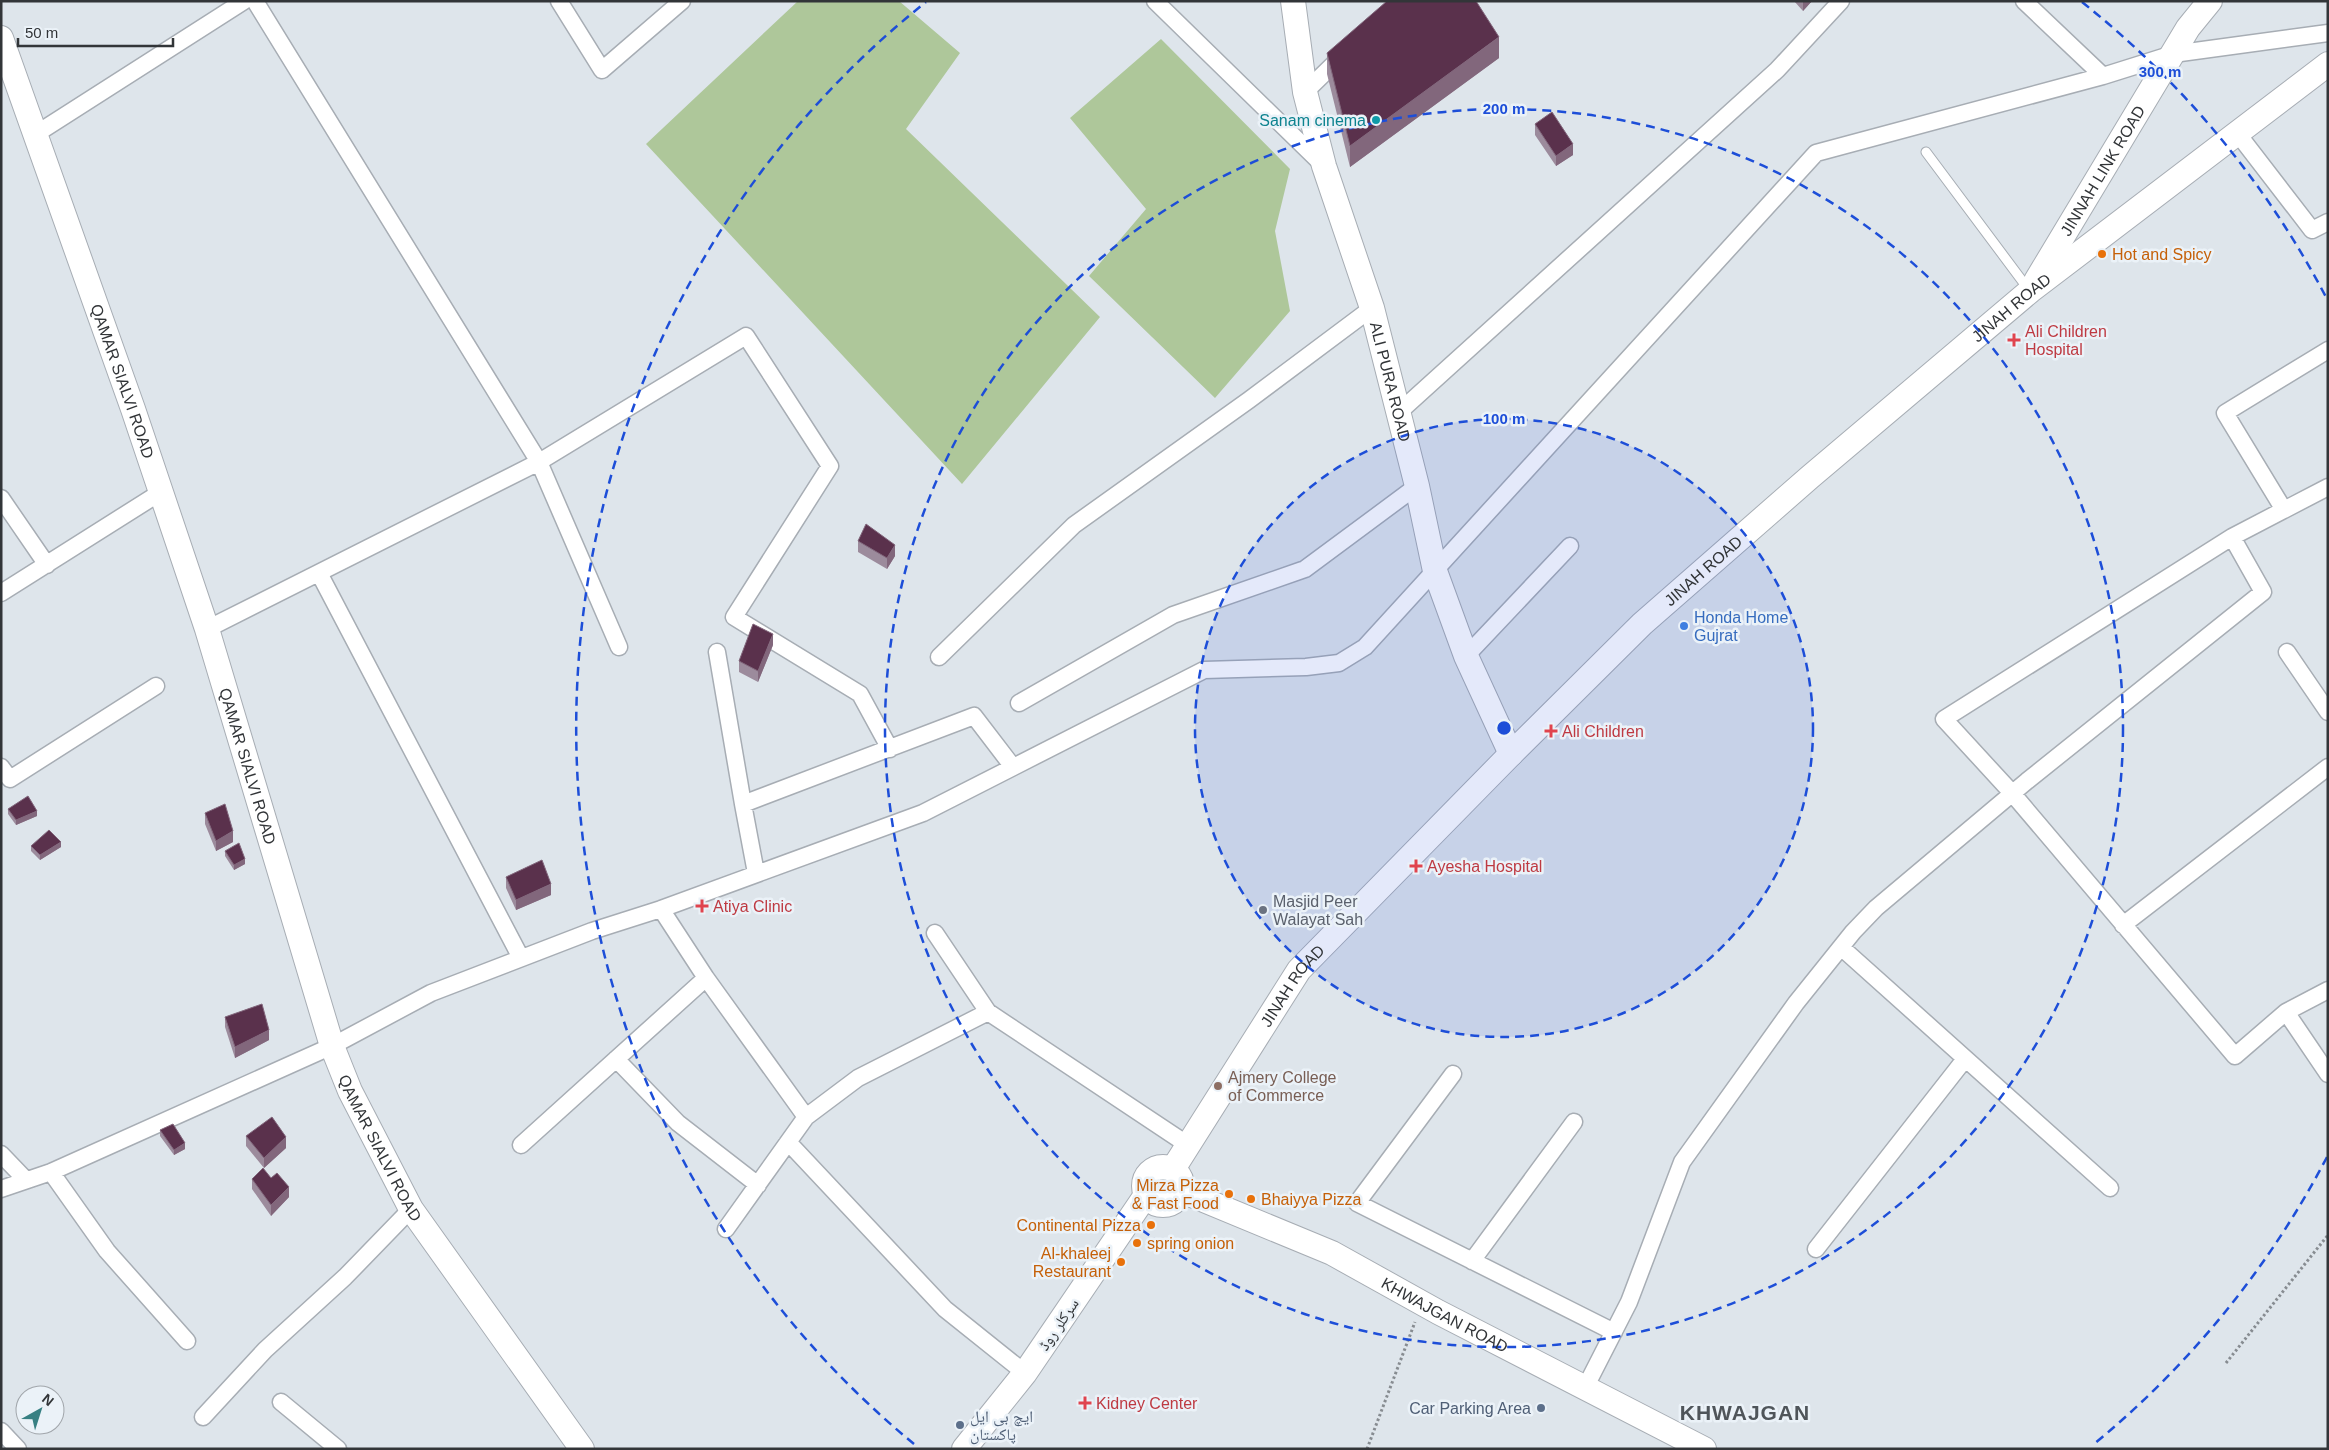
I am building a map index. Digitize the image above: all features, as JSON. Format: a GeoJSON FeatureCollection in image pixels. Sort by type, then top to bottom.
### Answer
{"type":"FeatureCollection","features":[{"type":"Feature","properties":{"kind":"street"},"geometry":{"type":"LineString","coordinates":[[36,134],[244,1]]}},
{"type":"Feature","properties":{"kind":"street"},"geometry":{"type":"LineString","coordinates":[[255,1],[538,462],[619,647]]}},
{"type":"Feature","properties":{"kind":"street"},"geometry":{"type":"LineString","coordinates":[[559,1],[602,70],[682,1]]}},
{"type":"Feature","properties":{"kind":"street"},"geometry":{"type":"LineString","coordinates":[[1155,1],[1324,166]]}},
{"type":"Feature","properties":{"kind":"street","name":"ALI PURA ROAD"},"geometry":{"type":"LineString","coordinates":[[1293,1],[1305,92],[1324,166],[1372,308],[1417,486],[1435,571],[1466,656],[1511,754]]}},
{"type":"Feature","properties":{"kind":"street"},"geometry":{"type":"LineString","coordinates":[[1398,414],[1777,70],[1841,1]]}},
{"type":"Feature","properties":{"kind":"street"},"geometry":{"type":"LineString","coordinates":[[2024,1],[2103,76]]}},
{"type":"Feature","properties":{"kind":"street","name":"JINNAH LINK ROAD"},"geometry":{"type":"LineString","coordinates":[[2030,291],[2188,28],[2210,1]]}},
{"type":"Feature","properties":{"kind":"street"},"geometry":{"type":"LineString","coordinates":[[1,1188],[51,1172],[332,1046],[432,994],[592,931],[660,909],[923,813],[1204,670],[1306,667],[1339,663],[1365,647],[1816,153],[2103,76],[2174,54],[2328,32]]}},
{"type":"Feature","properties":{"kind":"street","name":"QAMAR SIALVI ROAD"},"geometry":{"type":"LineString","coordinates":[[1,38],[161,492],[207,629],[332,1046],[350,1091],[411,1209],[582,1449]]}},
{"type":"Feature","properties":{"kind":"street"},"geometry":{"type":"LineString","coordinates":[[1305,92],[1352,46]]}},
{"type":"Feature","properties":{"kind":"street","name":"JINAH ROAD"},"geometry":{"type":"LineString","coordinates":[[1173,1169],[1299,970],[1511,754],[1642,624],[1810,477],[2030,291],[2328,64]]}},
{"type":"Feature","properties":{"kind":"street"},"geometry":{"type":"LineString","coordinates":[[2238,134],[2312,230],[2328,222]]}},
{"type":"Feature","properties":{"kind":"street"},"geometry":{"type":"LineString","coordinates":[[939,657],[1074,525],[1249,400],[1372,308]]}},
{"type":"Feature","properties":{"kind":"street"},"geometry":{"type":"LineString","coordinates":[[207,629],[538,462],[746,336],[830,466],[734,617],[860,694],[890,749]]}},
{"type":"Feature","properties":{"kind":"street"},"geometry":{"type":"LineString","coordinates":[[2284,510],[2225,413],[2328,350]]}},
{"type":"Feature","properties":{"kind":"street"},"geometry":{"type":"LineString","coordinates":[[1019,703],[1173,615],[1306,569],[1417,486]]}},
{"type":"Feature","properties":{"kind":"street"},"geometry":{"type":"LineString","coordinates":[[2328,487],[2232,537],[1944,719],[2012,793],[2235,1056],[2286,1012],[2328,990]]}},
{"type":"Feature","properties":{"kind":"street"},"geometry":{"type":"LineString","coordinates":[[1,593],[161,492]]}},
{"type":"Feature","properties":{"kind":"street"},"geometry":{"type":"LineString","coordinates":[[1,498],[47,565]]}},
{"type":"Feature","properties":{"kind":"street"},"geometry":{"type":"LineString","coordinates":[[1585,1388],[1629,1302],[1682,1162],[1796,1003],[1853,932],[1876,908],[2012,793],[2263,592],[2232,537]]}},
{"type":"Feature","properties":{"kind":"street"},"geometry":{"type":"LineString","coordinates":[[1466,656],[1570,546]]}},
{"type":"Feature","properties":{"kind":"street"},"geometry":{"type":"LineString","coordinates":[[319,573],[521,958]]}},
{"type":"Feature","properties":{"kind":"street"},"geometry":{"type":"LineString","coordinates":[[717,652],[756,873]]}},
{"type":"Feature","properties":{"kind":"street"},"geometry":{"type":"LineString","coordinates":[[2287,652],[2328,712]]}},
{"type":"Feature","properties":{"kind":"street"},"geometry":{"type":"LineString","coordinates":[[1,767],[10,779],[156,686]]}},
{"type":"Feature","properties":{"kind":"street"},"geometry":{"type":"LineString","coordinates":[[743,804],[974,716],[1014,767]]}},
{"type":"Feature","properties":{"kind":"street"},"geometry":{"type":"LineString","coordinates":[[2123,925],[2328,767]]}},
{"type":"Feature","properties":{"kind":"street"},"geometry":{"type":"LineString","coordinates":[[660,909],[706,978],[806,1117]]}},
{"type":"Feature","properties":{"kind":"street"},"geometry":{"type":"LineString","coordinates":[[934,933],[988,1012],[1188,1144]]}},
{"type":"Feature","properties":{"kind":"street"},"geometry":{"type":"LineString","coordinates":[[1842,948],[2110,1188]]}},
{"type":"Feature","properties":{"kind":"street"},"geometry":{"type":"LineString","coordinates":[[521,1145],[706,978]]}},
{"type":"Feature","properties":{"kind":"street"},"geometry":{"type":"LineString","coordinates":[[726,1229],[806,1117],[858,1078],[988,1012]]}},
{"type":"Feature","properties":{"kind":"street"},"geometry":{"type":"LineString","coordinates":[[2286,1012],[2328,1074]]}},
{"type":"Feature","properties":{"kind":"street"},"geometry":{"type":"LineString","coordinates":[[616,1059],[678,1122],[758,1185]]}},
{"type":"Feature","properties":{"kind":"street"},"geometry":{"type":"LineString","coordinates":[[1816,1249],[1966,1059]]}},
{"type":"Feature","properties":{"kind":"street"},"geometry":{"type":"LineString","coordinates":[[1453,1074],[1357,1204],[1614,1332]]}},
{"type":"Feature","properties":{"kind":"street"},"geometry":{"type":"LineString","coordinates":[[1472,1261],[1574,1122]]}},
{"type":"Feature","properties":{"kind":"street"},"geometry":{"type":"LineString","coordinates":[[788,1142],[945,1309],[1025,1373]]}},
{"type":"Feature","properties":{"kind":"street"},"geometry":{"type":"LineString","coordinates":[[1,1154],[25,1179]]}},
{"type":"Feature","properties":{"kind":"street"},"geometry":{"type":"LineString","coordinates":[[1164,1167],[1173,1169],[1182,1180],[1182,1191],[1174,1202],[1159,1205],[1146,1195],[1144,1182],[1152,1171],[1164,1167]]}},
{"type":"Feature","properties":{"kind":"street"},"geometry":{"type":"LineString","coordinates":[[51,1172],[108,1251],[187,1341]]}},
{"type":"Feature","properties":{"kind":"street","name":"KHWAJGAN ROAD"},"geometry":{"type":"LineString","coordinates":[[1182,1191],[1332,1253],[1585,1388],[1704,1449]]}},
{"type":"Feature","properties":{"kind":"street","name":"سرکلر روڈ"},"geometry":{"type":"LineString","coordinates":[[964,1449],[1025,1373],[1146,1195]]}},
{"type":"Feature","properties":{"kind":"street"},"geometry":{"type":"LineString","coordinates":[[203,1417],[265,1350],[344,1277],[411,1209]]}},
{"type":"Feature","properties":{"kind":"street"},"geometry":{"type":"LineString","coordinates":[[281,1402],[338,1449]]}},
{"type":"Feature","properties":{"kind":"street"},"geometry":{"type":"LineString","coordinates":[[1,1431],[18,1449]]}},
{"type":"Feature","properties":{"kind":"lane"},"geometry":{"type":"LineString","coordinates":[[1926,152],[2030,291]]}},
{"type":"Feature","properties":{"kind":"path"},"geometry":{"type":"LineString","coordinates":[[2226,1363],[2328,1234]]}},
{"type":"Feature","properties":{"kind":"path"},"geometry":{"type":"LineString","coordinates":[[1367,1449],[1422,1302]]}},
{"type":"Feature","properties":{"kind":"green space"},"geometry":{"type":"Polygon","coordinates":[[[798,1],[899,1],[960,53],[906,129],[1100,317],[962,484],[646,144],[798,1]]]}},
{"type":"Feature","properties":{"kind":"green space"},"geometry":{"type":"Polygon","coordinates":[[[1161,39],[1290,169],[1275,231],[1290,311],[1215,398],[1089,276],[1146,209],[1070,118],[1161,39]]]}},
{"type":"Feature","properties":{"kind":"building","name":"Sanam cinema"},"geometry":{"type":"Polygon","coordinates":[[[1387,1],[1476,1],[1499,37],[1350,146],[1327,53],[1387,1]]]}},
{"type":"Feature","properties":{"kind":"building"},"geometry":{"type":"Polygon","coordinates":[[[1552,112],[1573,144],[1556,156],[1535,124],[1552,112]]]}},
{"type":"Feature","properties":{"kind":"building"},"geometry":{"type":"Polygon","coordinates":[[[866,524],[895,545],[887,558],[858,541],[866,524]]]}},
{"type":"Feature","properties":{"kind":"building"},"geometry":{"type":"Polygon","coordinates":[[[753,624],[773,634],[758,671],[739,661],[753,624]]]}},
{"type":"Feature","properties":{"kind":"building"},"geometry":{"type":"Polygon","coordinates":[[[28,796],[37,811],[16,820],[8,809],[28,796]]]}},
{"type":"Feature","properties":{"kind":"building"},"geometry":{"type":"Polygon","coordinates":[[[225,804],[233,831],[216,841],[205,813],[225,804]]]}},
{"type":"Feature","properties":{"kind":"building"},"geometry":{"type":"Polygon","coordinates":[[[49,830],[61,842],[40,855],[31,846],[49,830]]]}},
{"type":"Feature","properties":{"kind":"building"},"geometry":{"type":"Polygon","coordinates":[[[239,843],[245,859],[234,865],[225,851],[239,843]]]}},
{"type":"Feature","properties":{"kind":"building"},"geometry":{"type":"Polygon","coordinates":[[[542,860],[551,884],[516,900],[506,877],[542,860]]]}},
{"type":"Feature","properties":{"kind":"building"},"geometry":{"type":"Polygon","coordinates":[[[262,1004],[269,1030],[235,1047],[225,1017],[262,1004]]]}},
{"type":"Feature","properties":{"kind":"building"},"geometry":{"type":"Polygon","coordinates":[[[272,1117],[286,1137],[264,1158],[246,1136],[272,1117]]]}},
{"type":"Feature","properties":{"kind":"building"},"geometry":{"type":"Polygon","coordinates":[[[173,1124],[185,1143],[174,1150],[160,1130],[173,1124]]]}},
{"type":"Feature","properties":{"kind":"building"},"geometry":{"type":"Polygon","coordinates":[[[263,1168],[271,1178],[277,1173],[289,1187],[271,1205],[252,1179],[263,1168]]]}},
{"type":"Feature","properties":{"kind":"place","name":"Sanam cinema"},"geometry":{"type":"Point","coordinates":[1376,120]}},
{"type":"Feature","properties":{"kind":"place","name":"Hot and Spicy"},"geometry":{"type":"Point","coordinates":[2102,254]}},
{"type":"Feature","properties":{"kind":"place","name":"Ali Children Hospital"},"geometry":{"type":"Point","coordinates":[2014,340]}},
{"type":"Feature","properties":{"kind":"place","name":"Honda Home Gujrat"},"geometry":{"type":"Point","coordinates":[1684,626]}},
{"type":"Feature","properties":{"kind":"place","name":"Ali Children"},"geometry":{"type":"Point","coordinates":[1551,731]}},
{"type":"Feature","properties":{"kind":"place","name":"Ayesha Hospital"},"geometry":{"type":"Point","coordinates":[1416,866]}},
{"type":"Feature","properties":{"kind":"place","name":"Atiya Clinic"},"geometry":{"type":"Point","coordinates":[702,906]}},
{"type":"Feature","properties":{"kind":"place","name":"Masjid Peer Walayat Sah"},"geometry":{"type":"Point","coordinates":[1263,910]}},
{"type":"Feature","properties":{"kind":"place","name":"Ajmery College of Commerce"},"geometry":{"type":"Point","coordinates":[1218,1086]}},
{"type":"Feature","properties":{"kind":"place","name":"Mirza Pizza & Fast Food"},"geometry":{"type":"Point","coordinates":[1229,1194]}},
{"type":"Feature","properties":{"kind":"place","name":"Bhaiyya Pizza"},"geometry":{"type":"Point","coordinates":[1251,1199]}},
{"type":"Feature","properties":{"kind":"place","name":"Continental Pizza"},"geometry":{"type":"Point","coordinates":[1151,1225]}},
{"type":"Feature","properties":{"kind":"place","name":"spring onion"},"geometry":{"type":"Point","coordinates":[1137,1243]}},
{"type":"Feature","properties":{"kind":"place","name":"Al-khaleej Restaurant"},"geometry":{"type":"Point","coordinates":[1121,1262]}},
{"type":"Feature","properties":{"kind":"place","name":"Kidney Center"},"geometry":{"type":"Point","coordinates":[1085,1403]}},
{"type":"Feature","properties":{"kind":"place","name":"Car Parking Area"},"geometry":{"type":"Point","coordinates":[1541,1408]}},
{"type":"Feature","properties":{"kind":"place","name":"ایچ بی ایل پاکستان"},"geometry":{"type":"Point","coordinates":[960,1425]}},
{"type":"Feature","properties":{"kind":"district","name":"KHWAJGAN"},"geometry":{"type":"Point","coordinates":[1745,1413]}}]}
